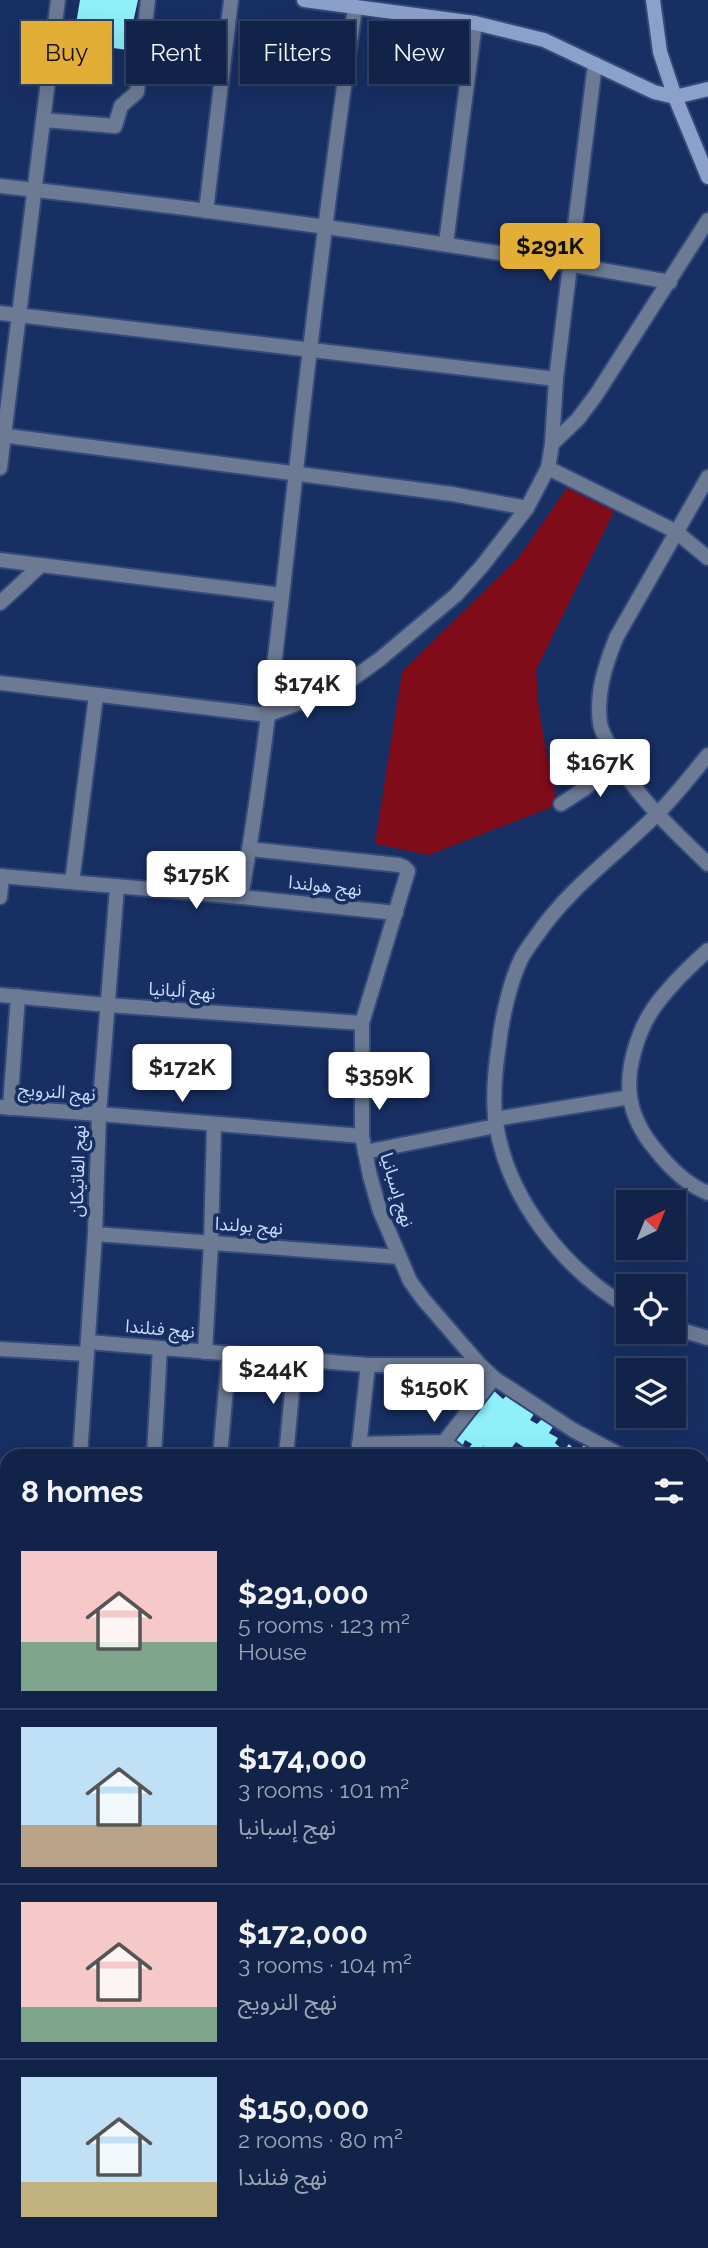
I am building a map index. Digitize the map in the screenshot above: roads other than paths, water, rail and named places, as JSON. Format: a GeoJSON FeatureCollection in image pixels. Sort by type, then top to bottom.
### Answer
{"type":"FeatureCollection","features":[{"type":"Feature","properties":{"kind":"street"},"geometry":{"type":"LineString","coordinates":[[0,468],[58,0]]}},
{"type":"Feature","properties":{"kind":"street"},"geometry":{"type":"LineString","coordinates":[[44,120],[115,126],[121,106],[137,92],[148,0]]}},
{"type":"Feature","properties":{"kind":"street"},"geometry":{"type":"LineString","coordinates":[[206,211],[231,0]]}},
{"type":"Feature","properties":{"kind":"street"},"geometry":{"type":"LineString","coordinates":[[304,0],[475,23],[544,40],[654,92],[675,97],[708,89]]}},
{"type":"Feature","properties":{"kind":"street"},"geometry":{"type":"LineString","coordinates":[[650,2],[660,52],[675,97],[708,177]]}},
{"type":"Feature","properties":{"kind":"street"},"geometry":{"type":"LineString","coordinates":[[241,897],[282,595],[324,226],[355,8]]}},
{"type":"Feature","properties":{"kind":"street"},"geometry":{"type":"LineString","coordinates":[[446,243],[475,23]]}},
{"type":"Feature","properties":{"kind":"street"},"geometry":{"type":"LineString","coordinates":[[0,683],[267,715],[341,687],[380,659],[456,595],[527,508],[548,468],[556,379],[595,64]]}},
{"type":"Feature","properties":{"kind":"street"},"geometry":{"type":"LineString","coordinates":[[0,186],[446,243],[670,282]]}},
{"type":"Feature","properties":{"kind":"street"},"geometry":{"type":"LineString","coordinates":[[552,444],[578,419],[596,395],[708,220]]}},
{"type":"Feature","properties":{"kind":"street"},"geometry":{"type":"LineString","coordinates":[[0,313],[556,379]]}},
{"type":"Feature","properties":{"kind":"street"},"geometry":{"type":"LineString","coordinates":[[2,435],[295,472],[453,494],[527,508]]}},
{"type":"Feature","properties":{"kind":"street"},"geometry":{"type":"LineString","coordinates":[[548,468],[675,531],[708,558]]}},
{"type":"Feature","properties":{"kind":"street"},"geometry":{"type":"LineString","coordinates":[[708,477],[616,638],[606,663],[599,697],[600,727],[617,762],[657,814],[708,864]]}},
{"type":"Feature","properties":{"kind":"street"},"geometry":{"type":"LineString","coordinates":[[0,560],[282,595]]}},
{"type":"Feature","properties":{"kind":"street"},"geometry":{"type":"LineString","coordinates":[[0,603],[40,566]]}},
{"type":"Feature","properties":{"kind":"street"},"geometry":{"type":"LineString","coordinates":[[72,882],[96,696]]}},
{"type":"Feature","properties":{"kind":"street"},"geometry":{"type":"LineString","coordinates":[[616,1300],[568,1259],[535,1219],[514,1183],[500,1146],[496,1122],[495,1068],[502,1018],[522,957],[549,918],[592,873],[657,814],[708,755]]}},
{"type":"Feature","properties":{"kind":"street"},"geometry":{"type":"LineString","coordinates":[[561,804],[617,762]]}},
{"type":"Feature","properties":{"kind":"street","name":"نهج إسبانيا"},"geometry":{"type":"LineString","coordinates":[[249,849],[404,867],[408,871],[362,1023],[362,1136],[380,1211],[410,1281],[480,1365],[494,1378],[573,1430],[609,1449]]}},
{"type":"Feature","properties":{"kind":"street"},"geometry":{"type":"LineString","coordinates":[[0,897],[1,876]]}},
{"type":"Feature","properties":{"kind":"street","name":"نهج هولندا"},"geometry":{"type":"LineString","coordinates":[[1,876],[396,913]]}},
{"type":"Feature","properties":{"kind":"street","name":"نهج الفاتيكان"},"geometry":{"type":"LineString","coordinates":[[80,1449],[95,1234],[99,1114],[117,887]]}},
{"type":"Feature","properties":{"kind":"street"},"geometry":{"type":"LineString","coordinates":[[708,950],[666,992],[651,1012],[635,1052],[630,1097],[647,1141],[682,1177],[708,1193]]}},
{"type":"Feature","properties":{"kind":"street","name":"نهج ألبانيا"},"geometry":{"type":"LineString","coordinates":[[0,995],[362,1023]]}},
{"type":"Feature","properties":{"kind":"street"},"geometry":{"type":"LineString","coordinates":[[5,1108],[18,996]]}},
{"type":"Feature","properties":{"kind":"street"},"geometry":{"type":"LineString","coordinates":[[365,1152],[496,1122],[630,1097]]}},
{"type":"Feature","properties":{"kind":"street","name":"نهج النرويج"},"geometry":{"type":"LineString","coordinates":[[5,1108],[362,1136]]}},
{"type":"Feature","properties":{"kind":"street"},"geometry":{"type":"LineString","coordinates":[[205,1352],[214,1125]]}},
{"type":"Feature","properties":{"kind":"street","name":"نهج بولندا"},"geometry":{"type":"LineString","coordinates":[[95,1234],[399,1257]]}},
{"type":"Feature","properties":{"kind":"street"},"geometry":{"type":"LineString","coordinates":[[686,1332],[708,1338]]}},
{"type":"Feature","properties":{"kind":"street"},"geometry":{"type":"LineString","coordinates":[[154,1449],[160,1348]]}},
{"type":"Feature","properties":{"kind":"street","name":"نهج فنلندا"},"geometry":{"type":"LineString","coordinates":[[0,1349],[160,1348],[368,1365],[480,1365]]}},
{"type":"Feature","properties":{"kind":"street"},"geometry":{"type":"LineString","coordinates":[[221,1449],[229,1354]]}},
{"type":"Feature","properties":{"kind":"street"},"geometry":{"type":"LineString","coordinates":[[287,1449],[295,1359]]}},
{"type":"Feature","properties":{"kind":"street"},"geometry":{"type":"LineString","coordinates":[[358,1449],[368,1365]]}},
{"type":"Feature","properties":{"kind":"street"},"geometry":{"type":"LineString","coordinates":[[438,1449],[494,1378]]}},
{"type":"Feature","properties":{"kind":"street"},"geometry":{"type":"LineString","coordinates":[[369,1449],[444,1442],[454,1449]]}}]}
